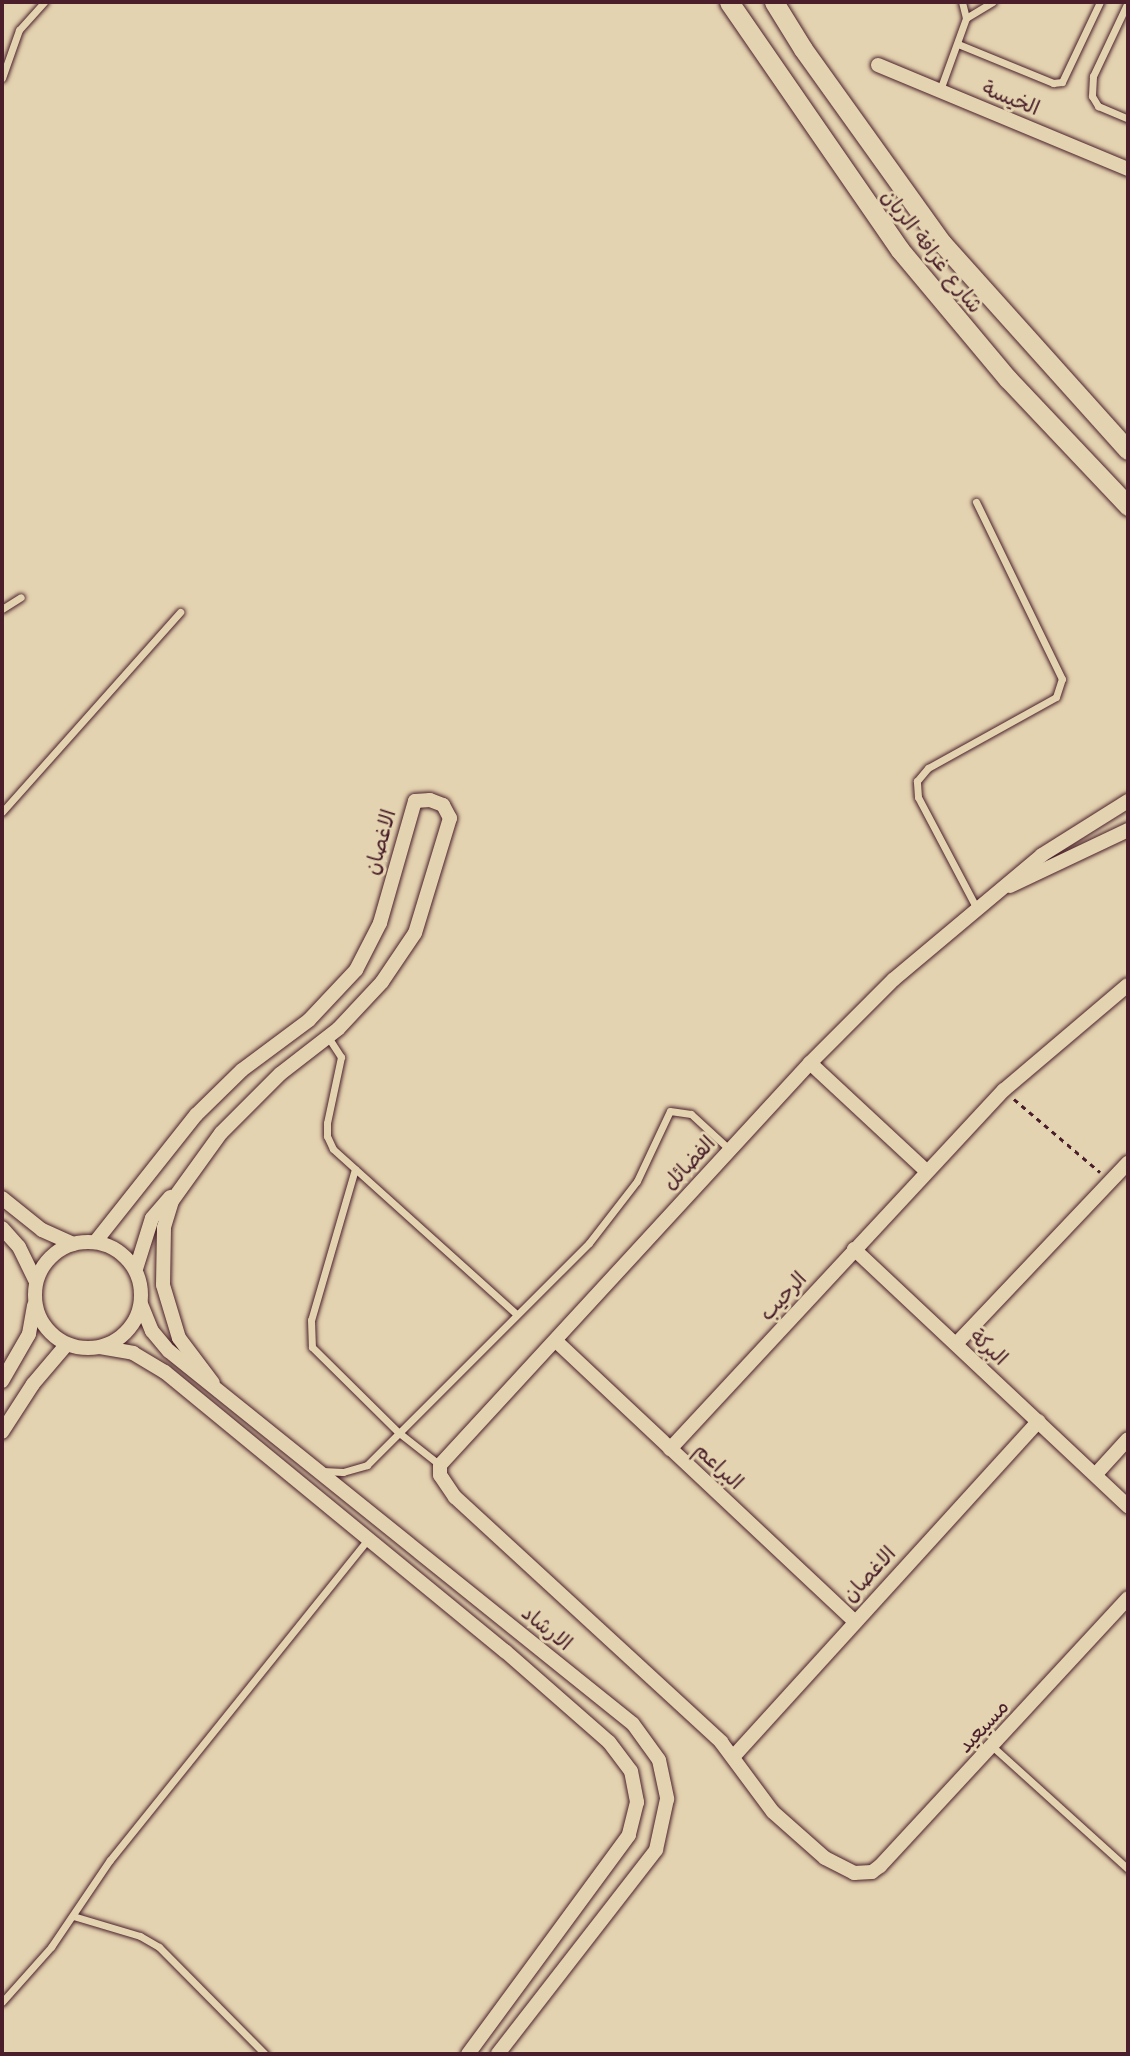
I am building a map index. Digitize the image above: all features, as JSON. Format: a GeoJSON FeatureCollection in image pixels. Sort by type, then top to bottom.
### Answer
{"type":"FeatureCollection","features":[{"type":"Feature","properties":{"kind":"main road","name":"شارع غرافة الريان"},"geometry":{"type":"LineString","coordinates":[[729,2],[900,250],[1008,379],[1128,506]]}},
{"type":"Feature","properties":{"kind":"main road","name":"شارع غرافة الريان"},"geometry":{"type":"LineString","coordinates":[[774,2],[803,50],[942,243],[1128,450]]}},
{"type":"Feature","properties":{"kind":"street","name":"الخيسة"},"geometry":{"type":"LineString","coordinates":[[878,65],[1128,169]]}},
{"type":"Feature","properties":{"kind":"street","name":"الاغصان"},"geometry":{"type":"LineString","coordinates":[[96,1241],[196,1115],[242,1070],[309,1020],[356,970],[380,923],[415,801],[430,800],[443,805],[450,818],[415,933],[382,982],[328,1037],[279,1074],[221,1133],[172,1201],[164,1228],[163,1284],[180,1338],[213,1383]]}},
{"type":"Feature","properties":{"kind":"street","name":"الفضائل"},"geometry":{"type":"LineString","coordinates":[[440,1470],[810,1063],[893,980],[990,895],[1042,855],[1128,801]]}},
{"type":"Feature","properties":{"kind":"street","name":"الفضائل"},"geometry":{"type":"LineString","coordinates":[[990,895],[1128,830]]}},
{"type":"Feature","properties":{"kind":"street","name":"الرحيب"},"geometry":{"type":"LineString","coordinates":[[670,1449],[925,1170],[1004,1090],[1128,985]]}},
{"type":"Feature","properties":{"kind":"street"},"geometry":{"type":"LineString","coordinates":[[810,1063],[925,1170]]}},
{"type":"Feature","properties":{"kind":"street"},"geometry":{"type":"LineString","coordinates":[[956,1344],[1128,1163]]}},
{"type":"Feature","properties":{"kind":"street","name":"الاغصان"},"geometry":{"type":"LineString","coordinates":[[136,1269],[152,1218],[187,1178]]}},
{"type":"Feature","properties":{"kind":"street"},"geometry":{"type":"LineString","coordinates":[[2,1198],[41,1230],[73,1244]]}},
{"type":"Feature","properties":{"kind":"street"},"geometry":{"type":"LineString","coordinates":[[2,1228],[19,1247],[36,1282]]}},
{"type":"Feature","properties":{"kind":"street"},"geometry":{"type":"LineString","coordinates":[[2,1381],[29,1334],[36,1282],[50,1258],[73,1244],[96,1241],[122,1252],[136,1269],[141,1304],[127,1332],[100,1347]]}},
{"type":"Feature","properties":{"kind":"street","name":"البركة"},"geometry":{"type":"LineString","coordinates":[[854,1249],[1128,1506]]}},
{"type":"Feature","properties":{"kind":"street"},"geometry":{"type":"LineString","coordinates":[[35,1301],[42,1322],[67,1344],[133,1353],[165,1372],[609,1742],[631,1771],[636,1788],[633,1823],[618,1854],[468,2054]]}},
{"type":"Feature","properties":{"kind":"street","name":"الارشاد"},"geometry":{"type":"LineString","coordinates":[[141,1304],[159,1341],[633,1724],[659,1759],[665,1779],[666,1817],[656,1850],[498,2054]]}},
{"type":"Feature","properties":{"kind":"street","name":"البراعم"},"geometry":{"type":"LineString","coordinates":[[556,1341],[854,1621]]}},
{"type":"Feature","properties":{"kind":"street"},"geometry":{"type":"LineString","coordinates":[[2,1432],[33,1384],[67,1344]]}},
{"type":"Feature","properties":{"kind":"street","name":"الاغصان"},"geometry":{"type":"LineString","coordinates":[[733,1757],[854,1621],[1039,1421]]}},
{"type":"Feature","properties":{"kind":"street"},"geometry":{"type":"LineString","coordinates":[[1096,1475],[1128,1439]]}},
{"type":"Feature","properties":{"kind":"street"},"geometry":{"type":"LineString","coordinates":[[440,1470],[455,1497],[733,1757]]}},
{"type":"Feature","properties":{"kind":"street","name":"مسيعيد"},"geometry":{"type":"LineString","coordinates":[[733,1757],[773,1812],[825,1857],[863,1874],[880,1866],[993,1747],[1128,1598]]}},
{"type":"Feature","properties":{"kind":"lane"},"geometry":{"type":"LineString","coordinates":[[2,79],[19,30],[44,2]]}},
{"type":"Feature","properties":{"kind":"lane"},"geometry":{"type":"LineString","coordinates":[[940,91],[966,18],[962,2]]}},
{"type":"Feature","properties":{"kind":"lane"},"geometry":{"type":"LineString","coordinates":[[966,18],[993,2]]}},
{"type":"Feature","properties":{"kind":"lane"},"geometry":{"type":"LineString","coordinates":[[958,44],[1052,83],[1062,82],[1100,2]]}},
{"type":"Feature","properties":{"kind":"lane"},"geometry":{"type":"LineString","coordinates":[[1128,2],[1093,76],[1092,96],[1098,106],[1128,119]]}},
{"type":"Feature","properties":{"kind":"lane"},"geometry":{"type":"LineString","coordinates":[[976,502],[1062,679],[1056,697],[928,768],[917,780],[918,797],[976,907]]}},
{"type":"Feature","properties":{"kind":"lane"},"geometry":{"type":"LineString","coordinates":[[2,609],[21,597]]}},
{"type":"Feature","properties":{"kind":"lane"},"geometry":{"type":"LineString","coordinates":[[2,811],[180,612]]}},
{"type":"Feature","properties":{"kind":"lane"},"geometry":{"type":"LineString","coordinates":[[328,1037],[341,1057],[327,1136],[355,1169],[515,1312]]}},
{"type":"Feature","properties":{"kind":"lane"},"geometry":{"type":"LineString","coordinates":[[319,1471],[343,1472],[367,1465],[515,1312],[589,1243],[637,1181],[670,1111],[691,1114],[730,1150]]}},
{"type":"Feature","properties":{"kind":"lane"},"geometry":{"type":"LineString","coordinates":[[355,1169],[311,1320],[312,1347],[440,1470]]}},
{"type":"Feature","properties":{"kind":"lane"},"geometry":{"type":"LineString","coordinates":[[2,2002],[73,1916],[110,1860],[368,1539]]}},
{"type":"Feature","properties":{"kind":"lane"},"geometry":{"type":"LineString","coordinates":[[993,1747],[1128,1869]]}},
{"type":"Feature","properties":{"kind":"lane"},"geometry":{"type":"LineString","coordinates":[[73,1916],[140,1936],[159,1947],[265,2054]]}},
{"type":"Feature","properties":{"kind":"path"},"geometry":{"type":"LineString","coordinates":[[1004,1090],[1111,1180]]}}]}
